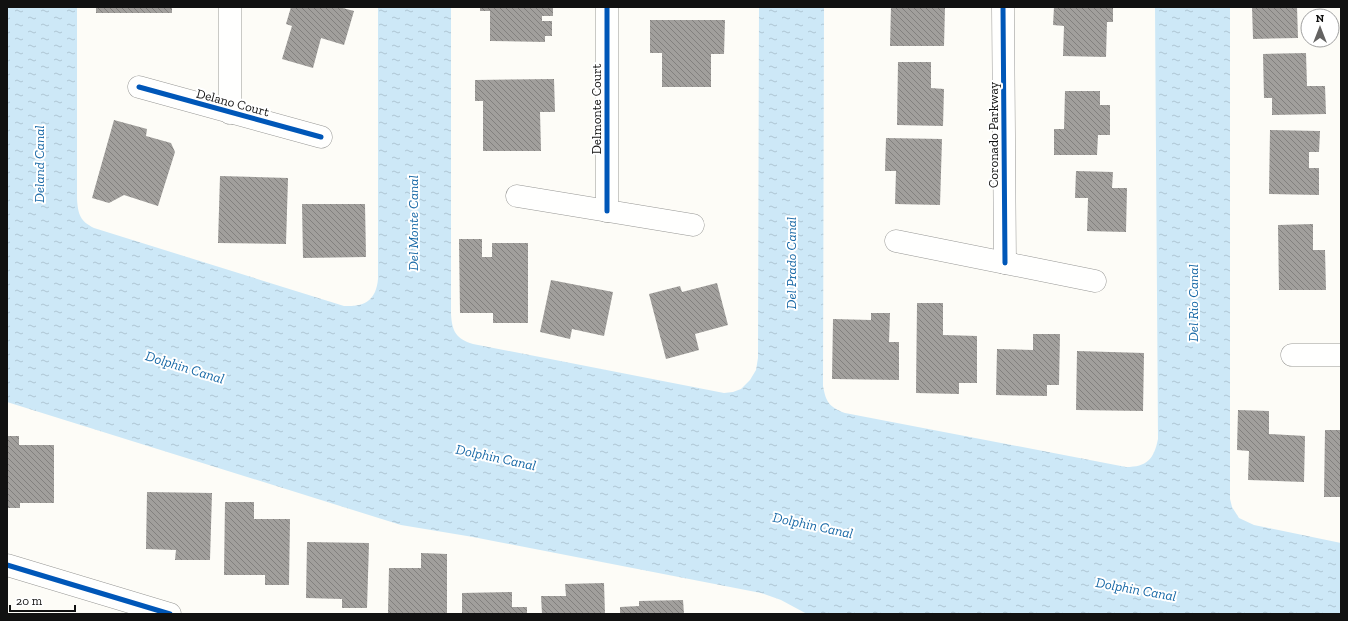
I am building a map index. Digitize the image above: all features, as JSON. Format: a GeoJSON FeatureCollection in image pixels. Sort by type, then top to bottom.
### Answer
{"type":"FeatureCollection","features":[{"type":"Feature","properties":{"kind":"street","name":"Delano Court"},"geometry":{"type":"LineString","coordinates":[[230,7],[230,112]]}},
{"type":"Feature","properties":{"kind":"street","name":"Delmonte Court"},"geometry":{"type":"LineString","coordinates":[[607,7],[607,211]]}},
{"type":"Feature","properties":{"kind":"street","name":"Coronado Parkway"},"geometry":{"type":"LineString","coordinates":[[1003,7],[1005,263]]}},
{"type":"Feature","properties":{"kind":"street","name":"Delano Court"},"geometry":{"type":"LineString","coordinates":[[139,87],[321,137]]}},
{"type":"Feature","properties":{"kind":"street"},"geometry":{"type":"LineString","coordinates":[[517,196],[693,225]]}},
{"type":"Feature","properties":{"kind":"street"},"geometry":{"type":"LineString","coordinates":[[896,241],[1095,281]]}},
{"type":"Feature","properties":{"kind":"street"},"geometry":{"type":"LineString","coordinates":[[1292,355],[1341,355]]}},
{"type":"Feature","properties":{"kind":"street"},"geometry":{"type":"LineString","coordinates":[[7,564],[170,614]]}},
{"type":"Feature","properties":{"kind":"water"},"geometry":{"type":"Polygon","coordinates":[[[7,7],[77,7],[77,199],[79,213],[86,223],[94,228],[344,306],[351,306],[363,304],[372,297],[377,287],[378,279],[378,7],[451,7],[451,314],[452,325],[456,334],[463,340],[473,344],[724,393],[741,389],[750,380],[756,370],[758,358],[759,7],[824,7],[823,386],[825,396],[829,403],[845,413],[1126,467],[1133,467],[1144,463],[1152,457],[1158,439],[1155,7],[1230,7],[1230,499],[1232,507],[1239,518],[1254,525],[1341,543],[1341,614],[807,614],[781,600],[761,593],[473,537],[401,525],[7,402],[7,7]]]}},
{"type":"Feature","properties":{"kind":"building"},"geometry":{"type":"Polygon","coordinates":[[[96,7],[172,7],[172,13],[96,13],[96,7]]]}},
{"type":"Feature","properties":{"kind":"building"},"geometry":{"type":"Polygon","coordinates":[[[291,7],[339,7],[354,11],[344,45],[321,38],[313,68],[282,59],[292,26],[286,24],[291,7]]]}},
{"type":"Feature","properties":{"kind":"building"},"geometry":{"type":"Polygon","coordinates":[[[480,7],[553,7],[553,16],[542,16],[542,21],[552,21],[552,36],[545,36],[545,42],[490,41],[490,11],[480,11],[480,7]]]}},
{"type":"Feature","properties":{"kind":"building"},"geometry":{"type":"Polygon","coordinates":[[[891,7],[945,7],[944,46],[890,46],[891,7]]]}},
{"type":"Feature","properties":{"kind":"building"},"geometry":{"type":"Polygon","coordinates":[[[1054,7],[1113,7],[1113,22],[1107,22],[1106,57],[1063,56],[1064,26],[1053,25],[1054,7]]]}},
{"type":"Feature","properties":{"kind":"building"},"geometry":{"type":"Polygon","coordinates":[[[1252,7],[1297,7],[1298,38],[1253,39],[1252,7]]]}},
{"type":"Feature","properties":{"kind":"building"},"geometry":{"type":"Polygon","coordinates":[[[650,20],[725,20],[724,54],[711,54],[711,87],[662,87],[662,53],[650,53],[650,20]]]}},
{"type":"Feature","properties":{"kind":"building"},"geometry":{"type":"Polygon","coordinates":[[[1306,53],[1307,86],[1325,86],[1326,114],[1272,115],[1272,98],[1264,98],[1263,54],[1306,53]]]}},
{"type":"Feature","properties":{"kind":"building"},"geometry":{"type":"Polygon","coordinates":[[[898,62],[931,62],[931,88],[944,89],[943,126],[897,125],[898,62]]]}},
{"type":"Feature","properties":{"kind":"building"},"geometry":{"type":"Polygon","coordinates":[[[554,79],[555,112],[540,112],[541,151],[483,151],[483,101],[475,101],[475,80],[554,79]]]}},
{"type":"Feature","properties":{"kind":"building"},"geometry":{"type":"Polygon","coordinates":[[[1065,91],[1100,91],[1100,105],[1110,105],[1110,135],[1098,135],[1097,155],[1054,155],[1054,129],[1064,129],[1065,91]]]}},
{"type":"Feature","properties":{"kind":"building"},"geometry":{"type":"Polygon","coordinates":[[[114,120],[147,129],[146,136],[171,143],[175,152],[158,206],[124,195],[109,203],[92,198],[114,120]]]}},
{"type":"Feature","properties":{"kind":"building"},"geometry":{"type":"Polygon","coordinates":[[[1270,130],[1320,131],[1319,152],[1309,152],[1309,168],[1319,168],[1319,195],[1269,194],[1270,130]]]}},
{"type":"Feature","properties":{"kind":"building"},"geometry":{"type":"Polygon","coordinates":[[[886,138],[942,139],[940,205],[895,204],[896,171],[885,171],[886,138]]]}},
{"type":"Feature","properties":{"kind":"building"},"geometry":{"type":"Polygon","coordinates":[[[1076,171],[1113,172],[1112,188],[1127,188],[1126,232],[1087,231],[1088,198],[1075,198],[1076,171]]]}},
{"type":"Feature","properties":{"kind":"building"},"geometry":{"type":"Polygon","coordinates":[[[220,176],[288,178],[286,244],[218,243],[220,176]]]}},
{"type":"Feature","properties":{"kind":"building"},"geometry":{"type":"Polygon","coordinates":[[[302,204],[365,204],[366,257],[303,258],[302,204]]]}},
{"type":"Feature","properties":{"kind":"building"},"geometry":{"type":"Polygon","coordinates":[[[1313,224],[1313,250],[1325,250],[1326,290],[1279,290],[1278,225],[1313,224]]]}},
{"type":"Feature","properties":{"kind":"building"},"geometry":{"type":"Polygon","coordinates":[[[459,239],[482,239],[482,257],[492,257],[492,243],[528,243],[528,323],[493,323],[493,313],[460,313],[459,239]]]}},
{"type":"Feature","properties":{"kind":"building"},"geometry":{"type":"Polygon","coordinates":[[[551,280],[613,292],[604,336],[572,329],[570,339],[540,332],[551,280]]]}},
{"type":"Feature","properties":{"kind":"building"},"geometry":{"type":"Polygon","coordinates":[[[717,283],[728,325],[695,334],[699,350],[666,359],[649,294],[680,286],[682,292],[717,283]]]}},
{"type":"Feature","properties":{"kind":"building"},"geometry":{"type":"Polygon","coordinates":[[[917,303],[943,303],[943,335],[977,336],[977,383],[959,383],[959,394],[916,393],[917,303]]]}},
{"type":"Feature","properties":{"kind":"building"},"geometry":{"type":"Polygon","coordinates":[[[871,313],[890,313],[889,342],[899,342],[899,380],[832,379],[833,319],[871,320],[871,313]]]}},
{"type":"Feature","properties":{"kind":"building"},"geometry":{"type":"Polygon","coordinates":[[[1033,334],[1060,334],[1059,385],[1047,385],[1047,396],[996,395],[997,349],[1033,350],[1033,334]]]}},
{"type":"Feature","properties":{"kind":"building"},"geometry":{"type":"Polygon","coordinates":[[[1077,351],[1144,353],[1143,411],[1076,410],[1077,351]]]}},
{"type":"Feature","properties":{"kind":"building"},"geometry":{"type":"Polygon","coordinates":[[[1238,410],[1269,411],[1269,434],[1305,436],[1304,482],[1248,480],[1249,451],[1237,450],[1238,410]]]}},
{"type":"Feature","properties":{"kind":"building"},"geometry":{"type":"Polygon","coordinates":[[[1325,430],[1341,430],[1341,497],[1324,497],[1325,430]]]}},
{"type":"Feature","properties":{"kind":"building"},"geometry":{"type":"Polygon","coordinates":[[[7,436],[19,436],[19,445],[54,445],[54,503],[20,503],[20,508],[7,508],[7,436]]]}},
{"type":"Feature","properties":{"kind":"building"},"geometry":{"type":"Polygon","coordinates":[[[147,492],[212,493],[210,560],[175,560],[176,550],[146,549],[147,492]]]}},
{"type":"Feature","properties":{"kind":"building"},"geometry":{"type":"Polygon","coordinates":[[[225,502],[254,502],[254,519],[290,519],[289,585],[265,585],[265,575],[224,575],[225,502]]]}},
{"type":"Feature","properties":{"kind":"building"},"geometry":{"type":"Polygon","coordinates":[[[307,542],[369,543],[367,608],[342,608],[342,599],[306,598],[307,542]]]}},
{"type":"Feature","properties":{"kind":"building"},"geometry":{"type":"Polygon","coordinates":[[[421,553],[447,554],[447,614],[388,613],[389,568],[421,568],[421,553]]]}},
{"type":"Feature","properties":{"kind":"building"},"geometry":{"type":"Polygon","coordinates":[[[604,583],[605,614],[542,614],[541,596],[566,596],[565,584],[604,583]]]}},
{"type":"Feature","properties":{"kind":"building"},"geometry":{"type":"Polygon","coordinates":[[[512,592],[512,607],[527,607],[527,614],[462,614],[462,593],[512,592]]]}},
{"type":"Feature","properties":{"kind":"building"},"geometry":{"type":"Polygon","coordinates":[[[683,600],[684,614],[620,614],[620,607],[639,606],[639,601],[683,600]]]}},
{"type":"Feature","properties":{"kind":"cycle path"},"geometry":{"type":"LineString","coordinates":[[607,7],[607,211]]}},
{"type":"Feature","properties":{"kind":"cycle path"},"geometry":{"type":"LineString","coordinates":[[1003,7],[1005,263]]}},
{"type":"Feature","properties":{"kind":"cycle path"},"geometry":{"type":"LineString","coordinates":[[139,87],[321,137]]}},
{"type":"Feature","properties":{"kind":"cycle path"},"geometry":{"type":"LineString","coordinates":[[7,565],[170,614]]}},
{"type":"Feature","properties":{"kind":"water label","name":"Deland Canal"},"geometry":{"type":"Point","coordinates":[39,164]}},
{"type":"Feature","properties":{"kind":"water label","name":"Del Monte Canal"},"geometry":{"type":"Point","coordinates":[413,223]}},
{"type":"Feature","properties":{"kind":"water label","name":"Del Prado Canal"},"geometry":{"type":"Point","coordinates":[791,263]}},
{"type":"Feature","properties":{"kind":"water label","name":"Del Rio Canal"},"geometry":{"type":"Point","coordinates":[1193,303]}},
{"type":"Feature","properties":{"kind":"water label","name":"Dolphin Canal"},"geometry":{"type":"Point","coordinates":[185,367]}},
{"type":"Feature","properties":{"kind":"water label","name":"Dolphin Canal"},"geometry":{"type":"Point","coordinates":[496,457]}},
{"type":"Feature","properties":{"kind":"water label","name":"Dolphin Canal"},"geometry":{"type":"Point","coordinates":[813,525]}},
{"type":"Feature","properties":{"kind":"water label","name":"Dolphin Canal"},"geometry":{"type":"Point","coordinates":[1136,589]}}]}
